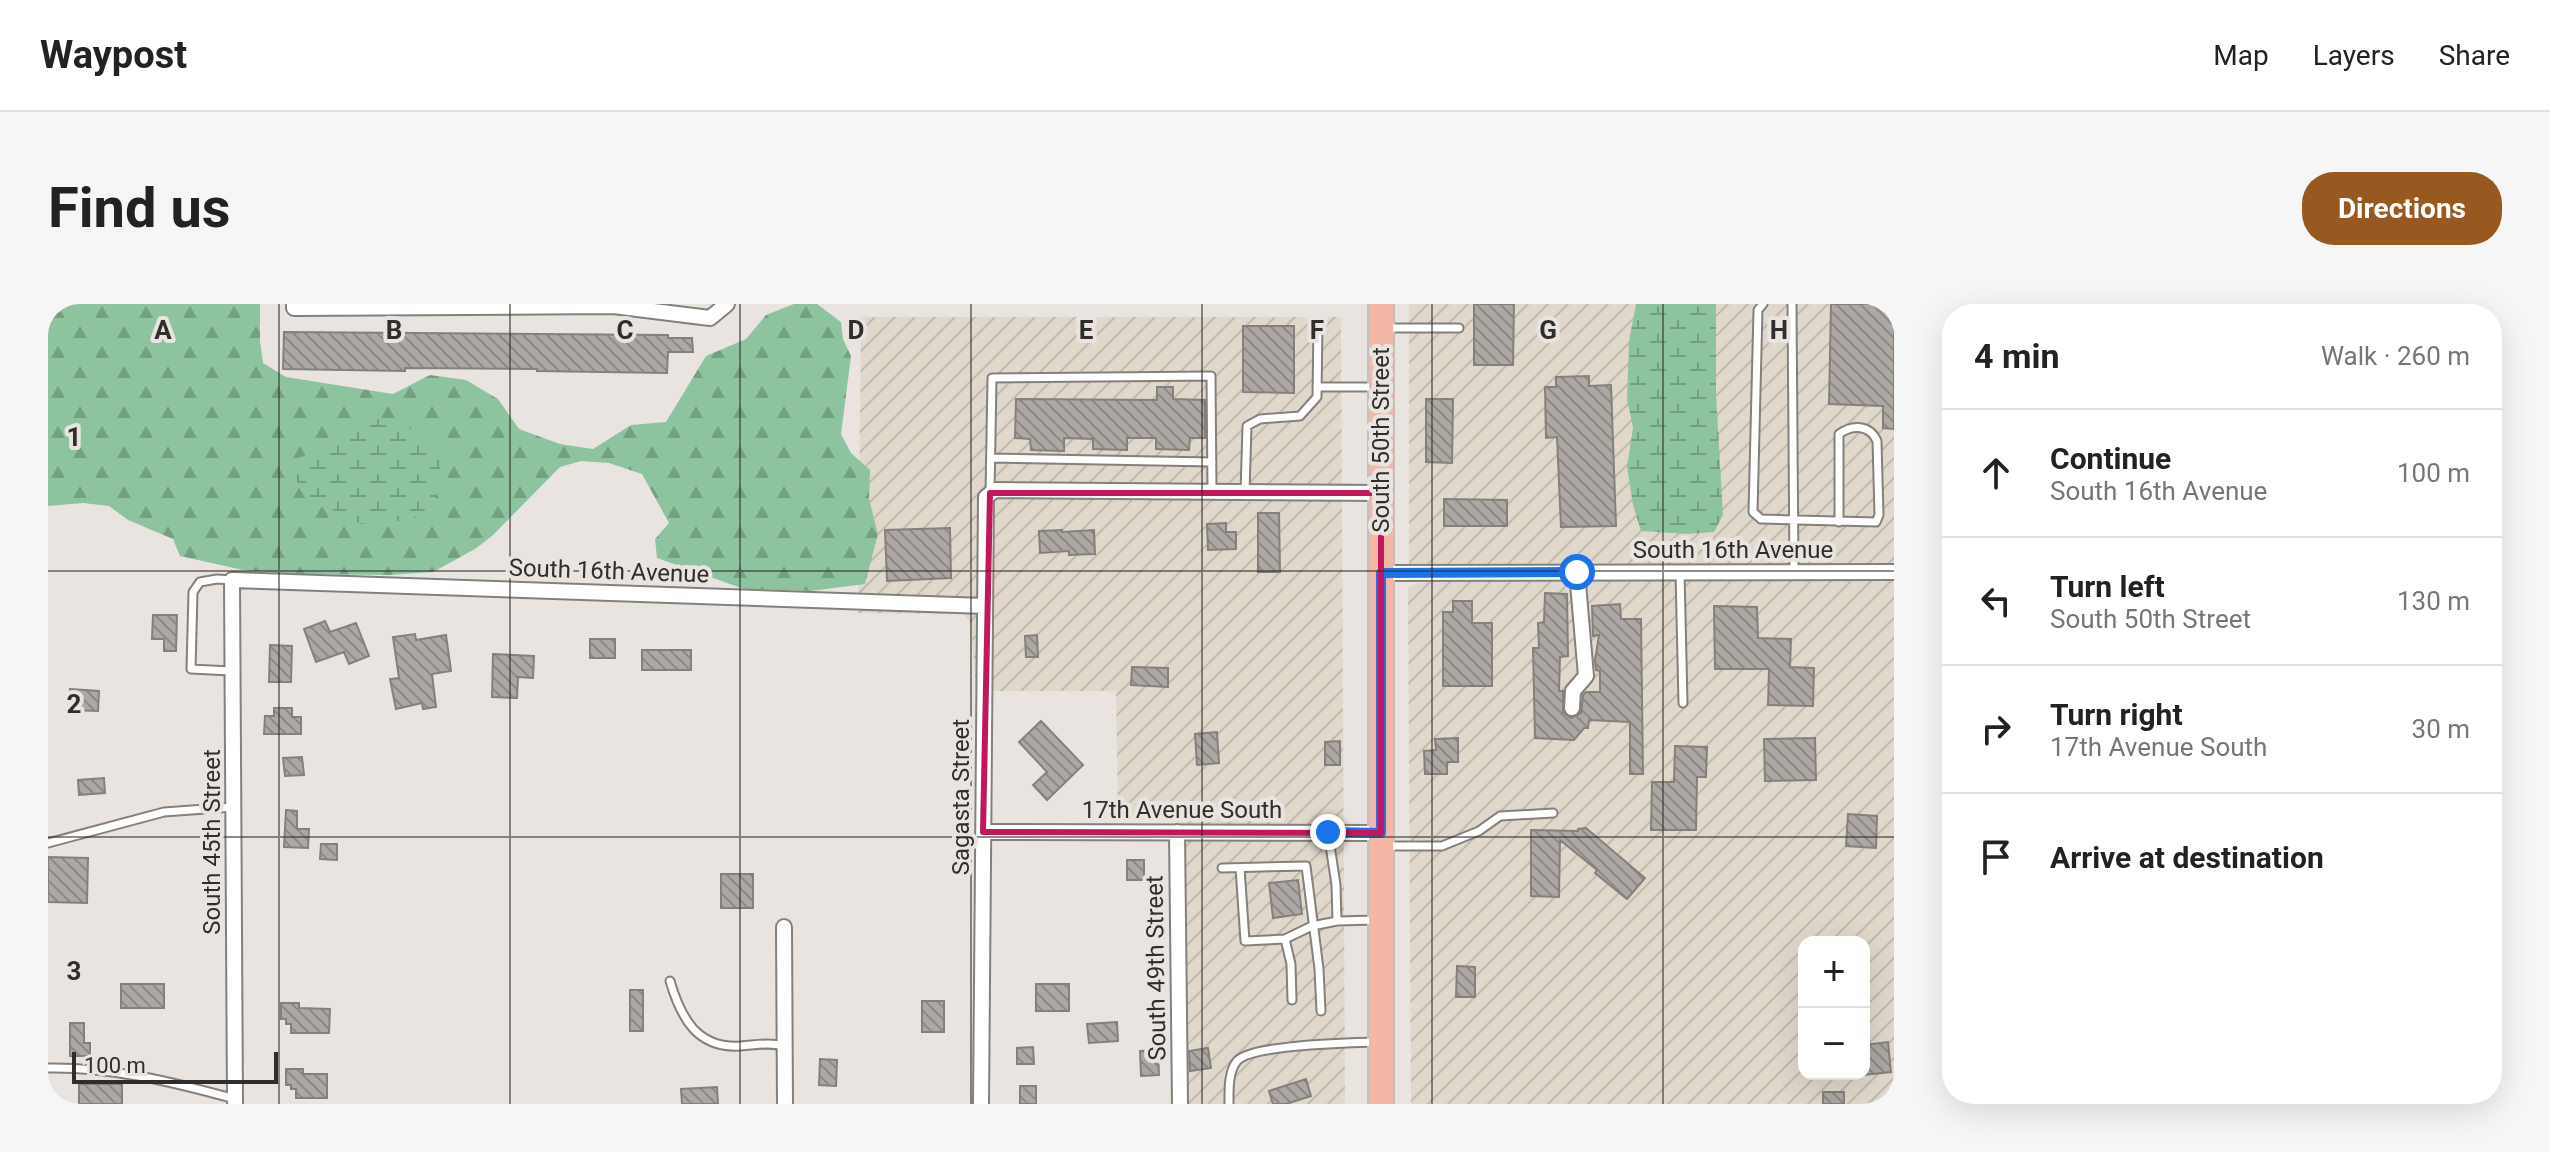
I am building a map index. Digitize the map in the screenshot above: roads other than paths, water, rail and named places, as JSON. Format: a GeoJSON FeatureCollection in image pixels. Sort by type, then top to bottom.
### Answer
{"type":"FeatureCollection","features":[{"type":"Feature","properties":{"kind":"main road","name":"South 50th Street"},"geometry":{"type":"LineString","coordinates":[[1381,316],[1381,1104]]}},
{"type":"Feature","properties":{"kind":"street"},"geometry":{"type":"LineString","coordinates":[[294,304],[294,308],[612,305],[710,318],[727,304]]}},
{"type":"Feature","properties":{"kind":"street"},"geometry":{"type":"LineString","coordinates":[[990,493],[995,490],[1381,493]]}},
{"type":"Feature","properties":{"kind":"street","name":"Sagasta Street"},"geometry":{"type":"LineString","coordinates":[[981,1104],[986,497],[990,493]]}},
{"type":"Feature","properties":{"kind":"street"},"geometry":{"type":"LineString","coordinates":[[1572,708],[1573,691],[1586,676],[1577,572]]}},
{"type":"Feature","properties":{"kind":"street","name":"South 16th Avenue"},"geometry":{"type":"LineString","coordinates":[[1381,573],[1894,572]]}},
{"type":"Feature","properties":{"kind":"street","name":"South 16th Avenue"},"geometry":{"type":"LineString","coordinates":[[232,580],[985,606]]}},
{"type":"Feature","properties":{"kind":"street","name":"South 45th Street"},"geometry":{"type":"LineString","coordinates":[[232,580],[235,1102]]}},
{"type":"Feature","properties":{"kind":"street","name":"17th Avenue South"},"geometry":{"type":"LineString","coordinates":[[983,832],[1328,832],[1381,840]]}},
{"type":"Feature","properties":{"kind":"street","name":"South 49th Street"},"geometry":{"type":"LineString","coordinates":[[1177,832],[1180,1104]]}},
{"type":"Feature","properties":{"kind":"street"},"geometry":{"type":"LineString","coordinates":[[784,927],[785,1104]]}},
{"type":"Feature","properties":{"kind":"lane"},"geometry":{"type":"LineString","coordinates":[[1763,304],[1758,310],[1753,512],[1761,519],[1839,522],[1876,522],[1879,515],[1877,441],[1873,432],[1866,428],[1846,428],[1839,434],[1839,522]]}},
{"type":"Feature","properties":{"kind":"lane"},"geometry":{"type":"LineString","coordinates":[[1792,304],[1794,572]]}},
{"type":"Feature","properties":{"kind":"lane"},"geometry":{"type":"LineString","coordinates":[[1381,316],[1459,328]]}},
{"type":"Feature","properties":{"kind":"lane"},"geometry":{"type":"LineString","coordinates":[[1245,492],[1247,426],[1260,419],[1300,416],[1315,401],[1319,387],[1318,322]]}},
{"type":"Feature","properties":{"kind":"lane"},"geometry":{"type":"LineString","coordinates":[[990,493],[992,378],[1211,376],[1212,491]]}},
{"type":"Feature","properties":{"kind":"lane"},"geometry":{"type":"LineString","coordinates":[[1319,387],[1381,387]]}},
{"type":"Feature","properties":{"kind":"lane"},"geometry":{"type":"LineString","coordinates":[[992,458],[1212,462]]}},
{"type":"Feature","properties":{"kind":"lane"},"geometry":{"type":"LineString","coordinates":[[1680,572],[1683,703]]}},
{"type":"Feature","properties":{"kind":"lane"},"geometry":{"type":"LineString","coordinates":[[232,580],[200,582],[193,592],[191,669],[233,671]]}},
{"type":"Feature","properties":{"kind":"lane"},"geometry":{"type":"LineString","coordinates":[[48,843],[164,812],[233,807]]}},
{"type":"Feature","properties":{"kind":"lane"},"geometry":{"type":"LineString","coordinates":[[1381,840],[1442,846],[1479,831],[1500,816],[1553,813]]}},
{"type":"Feature","properties":{"kind":"lane"},"geometry":{"type":"LineString","coordinates":[[1328,832],[1336,885],[1337,921]]}},
{"type":"Feature","properties":{"kind":"lane"},"geometry":{"type":"LineString","coordinates":[[1222,868],[1306,866],[1321,1011]]}},
{"type":"Feature","properties":{"kind":"lane"},"geometry":{"type":"LineString","coordinates":[[1240,868],[1245,941],[1285,939],[1312,926],[1337,921],[1381,920]]}},
{"type":"Feature","properties":{"kind":"lane"},"geometry":{"type":"LineString","coordinates":[[1285,939],[1291,964],[1292,1000]]}},
{"type":"Feature","properties":{"kind":"lane"},"geometry":{"type":"LineString","coordinates":[[670,981],[685,1020],[695,1033],[709,1041],[732,1046],[763,1043],[784,1046]]}},
{"type":"Feature","properties":{"kind":"lane"},"geometry":{"type":"LineString","coordinates":[[1229,1104],[1233,1069],[1246,1055],[1302,1047],[1381,1042]]}},
{"type":"Feature","properties":{"kind":"lane"},"geometry":{"type":"LineString","coordinates":[[48,1068],[137,1075],[235,1102]]}}]}
